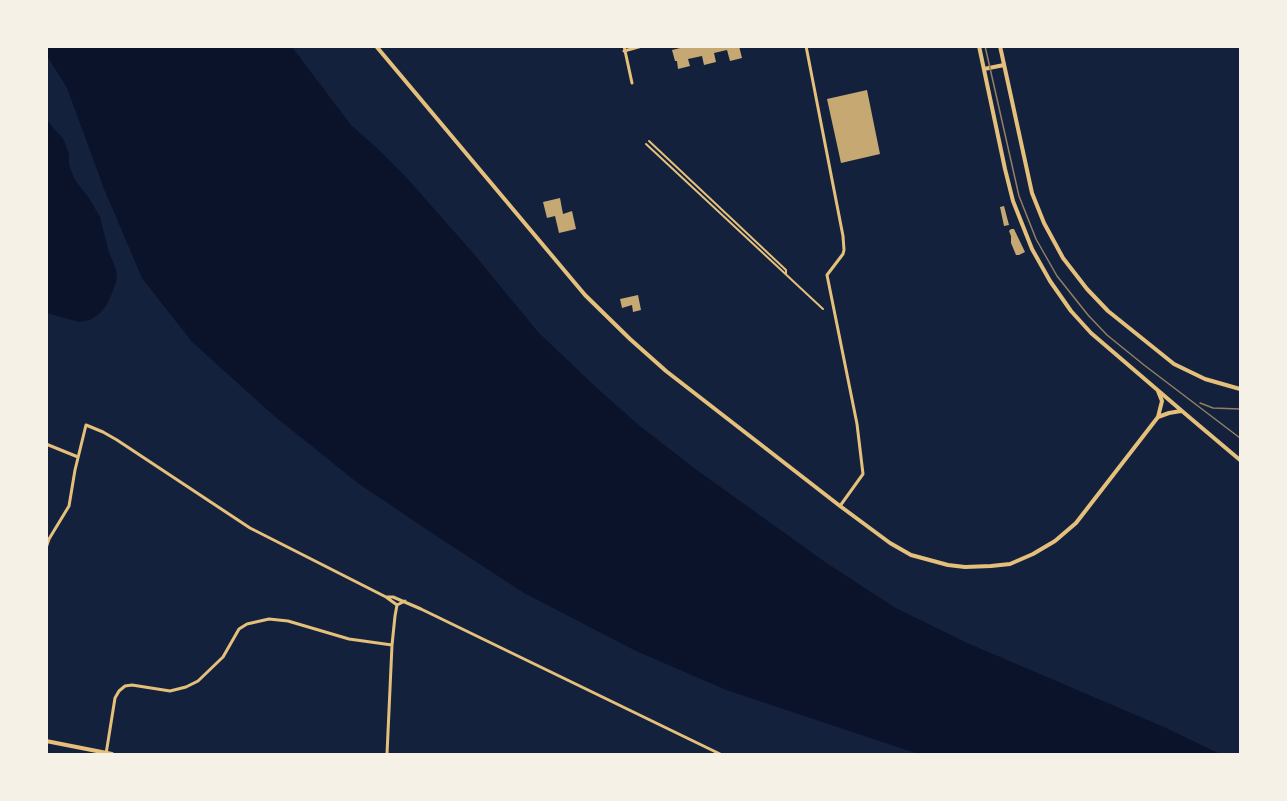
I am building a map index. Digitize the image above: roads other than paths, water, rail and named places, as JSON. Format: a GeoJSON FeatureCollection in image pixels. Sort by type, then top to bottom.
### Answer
{"type":"FeatureCollection","features":[{"type":"Feature","properties":{"kind":"main road"},"geometry":{"type":"LineString","coordinates":[[376,46],[585,296],[630,339],[666,371],[840,506],[890,543],[911,555],[965,567],[1010,564],[1055,541],[1076,523],[1158,417],[1162,401],[1158,391]]}},
{"type":"Feature","properties":{"kind":"main road"},"geometry":{"type":"LineString","coordinates":[[979,46],[1013,201],[1043,271],[1071,311],[1091,333],[1240,460]]}},
{"type":"Feature","properties":{"kind":"main road"},"geometry":{"type":"LineString","coordinates":[[1000,46],[1036,204],[1063,258],[1108,311],[1174,364],[1205,378],[1240,389]]}},
{"type":"Feature","properties":{"kind":"main road"},"geometry":{"type":"LineString","coordinates":[[984,69],[1004,65]]}},
{"type":"Feature","properties":{"kind":"main road"},"geometry":{"type":"LineString","coordinates":[[1158,417],[1182,411]]}},
{"type":"Feature","properties":{"kind":"main road"},"geometry":{"type":"LineString","coordinates":[[46,741],[112,754]]}},
{"type":"Feature","properties":{"kind":"street"},"geometry":{"type":"LineString","coordinates":[[632,83],[624,49],[642,46]]}},
{"type":"Feature","properties":{"kind":"street"},"geometry":{"type":"LineString","coordinates":[[806,46],[843,236],[843,254],[827,275],[858,424],[863,474],[840,506]]}},
{"type":"Feature","properties":{"kind":"street"},"geometry":{"type":"LineString","coordinates":[[649,141],[786,270],[787,276]]}},
{"type":"Feature","properties":{"kind":"street"},"geometry":{"type":"LineString","coordinates":[[646,144],[823,309]]}},
{"type":"Feature","properties":{"kind":"street"},"geometry":{"type":"LineString","coordinates":[[46,548],[69,506],[86,426],[117,440],[250,528],[386,597],[396,606]]}},
{"type":"Feature","properties":{"kind":"street"},"geometry":{"type":"LineString","coordinates":[[46,444],[78,457]]}},
{"type":"Feature","properties":{"kind":"street"},"geometry":{"type":"LineString","coordinates":[[386,597],[405,601],[720,754]]}},
{"type":"Feature","properties":{"kind":"street"},"geometry":{"type":"LineString","coordinates":[[396,606],[405,601]]}},
{"type":"Feature","properties":{"kind":"street"},"geometry":{"type":"LineString","coordinates":[[387,754],[396,606]]}},
{"type":"Feature","properties":{"kind":"street"},"geometry":{"type":"LineString","coordinates":[[106,754],[115,698],[119,691],[125,686],[132,685],[170,691],[198,681],[223,657],[239,629],[247,624],[269,619],[288,621],[349,639],[392,645]]}},
{"type":"Feature","properties":{"kind":"water"},"geometry":{"type":"Polygon","coordinates":[[[47,46],[292,47],[351,125],[407,178],[539,333],[640,426],[694,468],[828,564],[894,607],[965,642],[1164,727],[1218,753],[1229,754],[918,754],[726,690],[634,650],[524,593],[359,484],[273,415],[192,342],[142,278],[104,189],[67,88],[47,56],[47,46]]]}},
{"type":"Feature","properties":{"kind":"water"},"geometry":{"type":"Polygon","coordinates":[[[46,118],[63,138],[75,180],[100,217],[116,269],[117,278],[106,306],[90,320],[79,322],[47,313],[46,118]]]}},
{"type":"Feature","properties":{"kind":"tram line"},"geometry":{"type":"LineString","coordinates":[[985,46],[1019,196],[1036,239],[1057,276],[1107,335],[1240,438]]}},
{"type":"Feature","properties":{"kind":"tram line"},"geometry":{"type":"LineString","coordinates":[[1200,403],[1213,408],[1240,409]]}}]}
